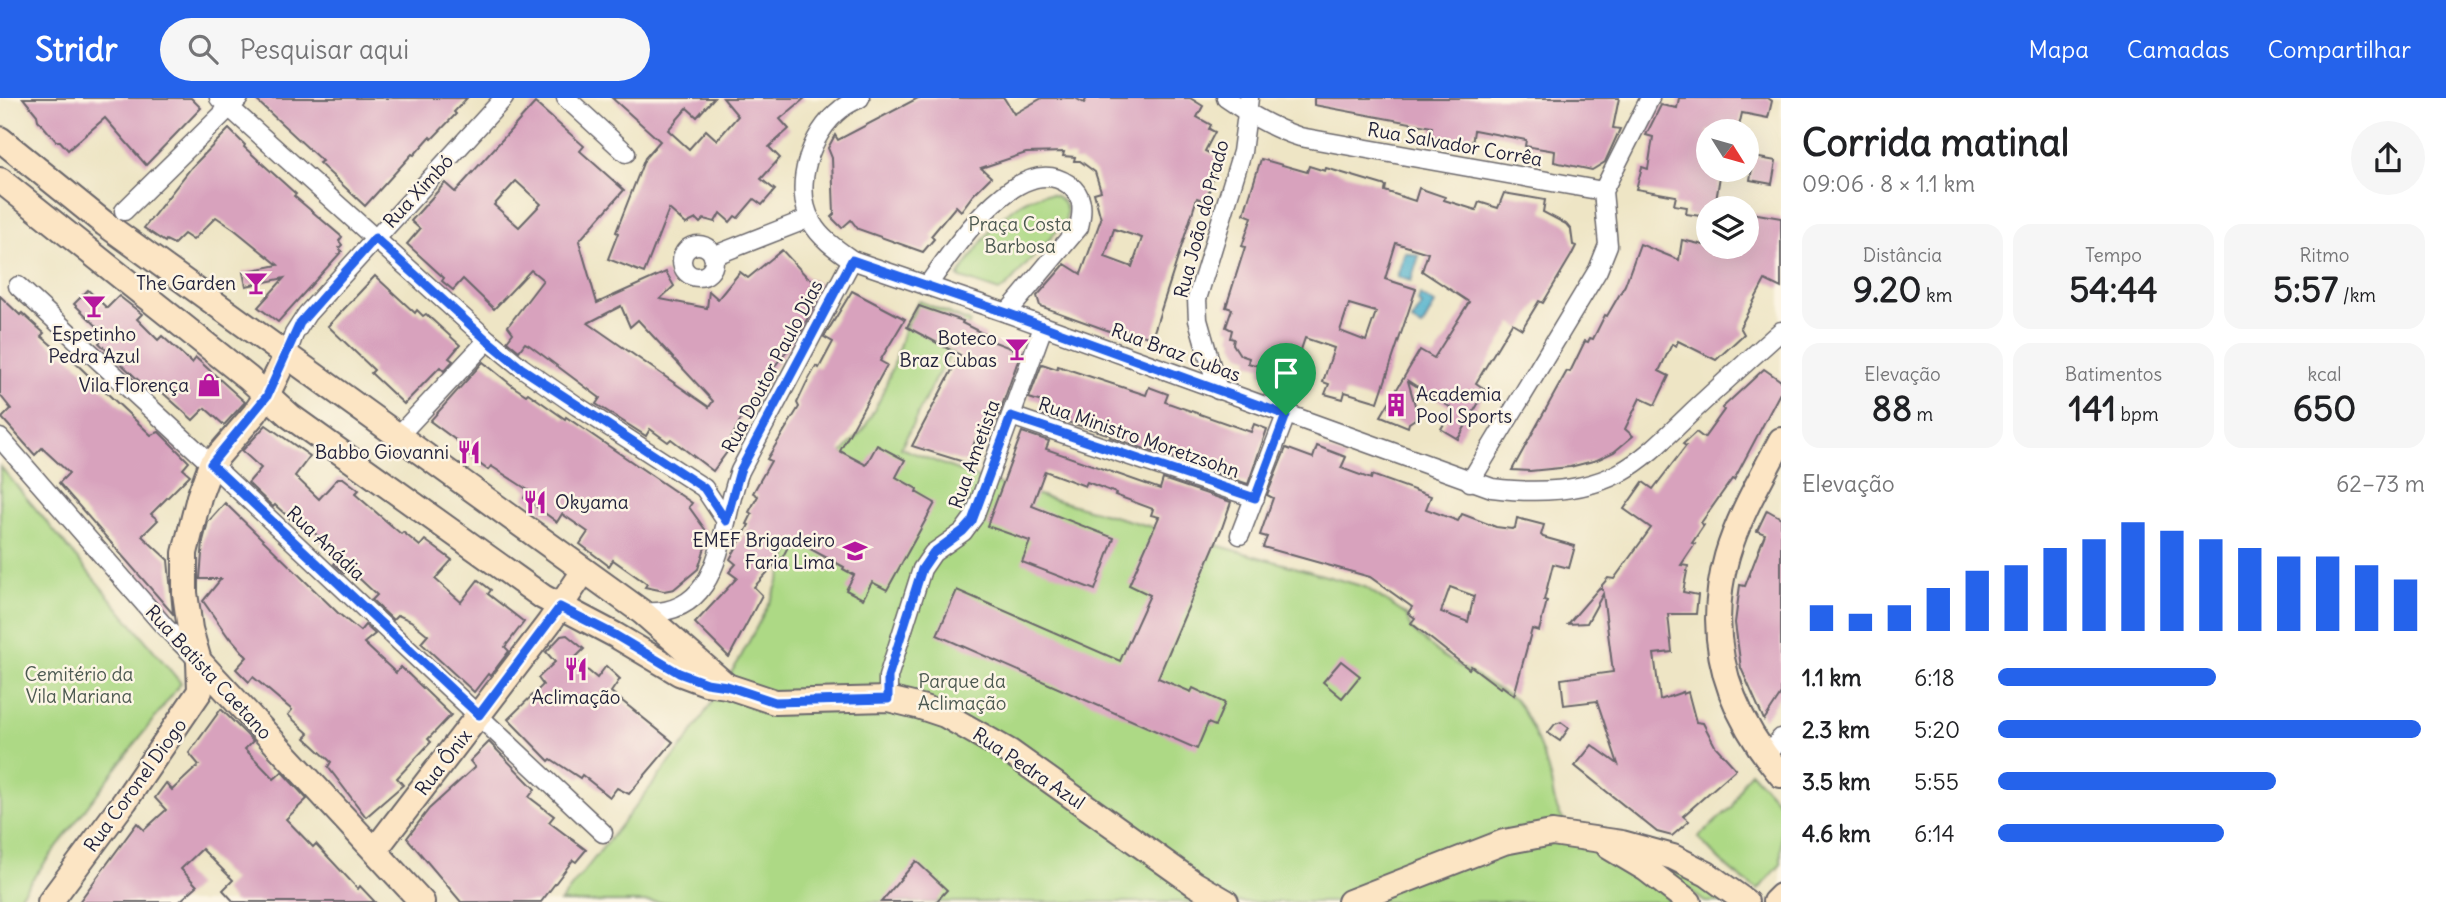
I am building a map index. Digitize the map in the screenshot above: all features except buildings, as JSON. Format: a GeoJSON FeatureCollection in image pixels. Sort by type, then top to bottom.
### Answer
{"type":"FeatureCollection","features":[{"type":"Feature","properties":{"kind":"street","name":"Rua Ximbó"},"geometry":{"type":"LineString","coordinates":[[199,661],[190,629],[185,593],[185,554],[199,497],[211,464],[267,396],[300,323],[504,98]]}},
{"type":"Feature","properties":{"kind":"street"},"geometry":{"type":"LineString","coordinates":[[566,98],[626,152]]}},
{"type":"Feature","properties":{"kind":"street"},"geometry":{"type":"LineString","coordinates":[[713,256],[810,218],[804,201],[805,172],[812,147],[841,108],[860,98]]}},
{"type":"Feature","properties":{"kind":"street","name":"Rua Salvador Corrêa"},"geometry":{"type":"LineString","coordinates":[[1226,98],[1248,106],[1272,127],[1300,137],[1603,191]]}},
{"type":"Feature","properties":{"kind":"street"},"geometry":{"type":"LineString","coordinates":[[1471,482],[1604,258],[1608,245],[1603,191],[1650,98]]}},
{"type":"Feature","properties":{"kind":"street"},"geometry":{"type":"LineString","coordinates":[[124,211],[229,101],[488,341],[521,368],[704,488],[726,521]]}},
{"type":"Feature","properties":{"kind":"street","name":"Rua João do Prado"},"geometry":{"type":"LineString","coordinates":[[1218,390],[1198,320],[1197,299],[1242,152],[1248,106]]}},
{"type":"Feature","properties":{"kind":"street"},"geometry":{"type":"LineString","coordinates":[[0,139],[105,224],[642,612],[727,686]]}},
{"type":"Feature","properties":{"kind":"street"},"geometry":{"type":"LineString","coordinates":[[927,286],[981,216],[1007,192],[1036,178],[1063,181],[1074,188],[1082,200],[1079,227],[1007,313]]}},
{"type":"Feature","properties":{"kind":"street","name":"Rua Pedra Azul"},"geometry":{"type":"LineString","coordinates":[[0,180],[290,416],[458,538],[560,607],[615,635],[679,673],[706,683],[727,686],[775,702],[888,699],[944,715],[1010,752],[1195,884],[1226,902]]}},
{"type":"Feature","properties":{"kind":"street","name":"Rua Braz Cubas"},"geometry":{"type":"LineString","coordinates":[[810,218],[822,236],[852,260],[1007,313],[1471,482],[1511,490],[1536,491],[1576,487],[1618,474],[1658,444],[1781,331]]}},
{"type":"Feature","properties":{"kind":"street","name":"Rua Doutor Paulo Dias"},"geometry":{"type":"LineString","coordinates":[[642,612],[657,613],[677,607],[698,593],[709,580],[740,471],[852,260]]}},
{"type":"Feature","properties":{"kind":"street","name":"Rua Anádia"},"geometry":{"type":"LineString","coordinates":[[18,286],[603,833]]}},
{"type":"Feature","properties":{"kind":"street","name":"Rua Ametista"},"geometry":{"type":"LineString","coordinates":[[888,699],[888,677],[922,569],[933,553],[972,521],[1043,327]]}},
{"type":"Feature","properties":{"kind":"street"},"geometry":{"type":"LineString","coordinates":[[399,435],[488,341]]}},
{"type":"Feature","properties":{"kind":"street"},"geometry":{"type":"LineString","coordinates":[[1240,535],[1286,415]]}},
{"type":"Feature","properties":{"kind":"street","name":"Rua Ministro Moretzsohn"},"geometry":{"type":"LineString","coordinates":[[1011,416],[1255,498]]}},
{"type":"Feature","properties":{"kind":"street","name":"Rua Batista Caetano"},"geometry":{"type":"LineString","coordinates":[[0,438],[164,626],[422,902]]}},
{"type":"Feature","properties":{"kind":"street"},"geometry":{"type":"LineString","coordinates":[[1776,756],[1737,709],[1718,647],[1717,608],[1727,555],[1742,516],[1781,440]]}},
{"type":"Feature","properties":{"kind":"street","name":"Rua Ônix"},"geometry":{"type":"LineString","coordinates":[[375,850],[560,607],[584,571]]}},
{"type":"Feature","properties":{"kind":"street","name":"Rua Coronel Diogo"},"geometry":{"type":"LineString","coordinates":[[50,902],[193,704],[200,691],[199,661]]}},
{"type":"Feature","properties":{"kind":"street"},"geometry":{"type":"LineString","coordinates":[[1350,902],[1516,839],[1552,833],[1646,848],[1673,857],[1707,874],[1746,902]]}},
{"type":"Feature","properties":{"kind":"street"},"geometry":{"type":"LineString","coordinates":[[1595,839],[1646,869],[1689,902]]}},
{"type":"Feature","properties":{"kind":"street"},"geometry":{"type":"LineString","coordinates":[[1775,902],[1781,896]]}},
{"type":"Feature","properties":{"kind":"green space","name":"Praça Costa Barbosa"},"geometry":{"type":"Polygon","coordinates":[[[1044,194],[1055,196],[1063,202],[1065,222],[1007,286],[999,291],[958,277],[994,226],[1016,206],[1044,194]]]}},
{"type":"Feature","properties":{"kind":"green space","name":"Parque da Aclimação"},"geometry":{"type":"Polygon","coordinates":[[[919,301],[970,322],[964,336],[935,379],[901,448],[978,478],[1365,587],[1406,615],[1411,629],[1441,655],[1514,699],[1536,738],[1562,818],[1587,842],[1639,864],[1671,902],[560,902],[686,742],[738,662],[771,600],[795,539],[839,456],[864,429],[880,399],[906,324],[919,301]]]}},
{"type":"Feature","properties":{"kind":"green space","name":"Cemitério da Vila Mariana"},"geometry":{"type":"Polygon","coordinates":[[[0,466],[181,683],[15,902],[0,902],[0,466]]]}},
{"type":"Feature","properties":{"kind":"green space"},"geometry":{"type":"Polygon","coordinates":[[[1751,772],[1781,805],[1781,864],[1758,890],[1726,866],[1698,837],[1732,807],[1744,780],[1751,772]]]}},
{"type":"Feature","properties":{"kind":"green space"},"geometry":{"type":"Polygon","coordinates":[[[1658,859],[1688,872],[1730,902],[1705,902],[1661,869],[1658,859]]]}},
{"type":"Feature","properties":{"kind":"water"},"geometry":{"type":"Polygon","coordinates":[[[1405,252],[1419,256],[1411,281],[1397,277],[1405,252]]]}},
{"type":"Feature","properties":{"kind":"water"},"geometry":{"type":"Polygon","coordinates":[[[1420,295],[1435,304],[1422,327],[1412,321],[1422,305],[1418,302],[1420,295]]]}},
{"type":"Feature","properties":{"kind":"place","name":"The Garden"},"geometry":{"type":"Point","coordinates":[256,283]}},
{"type":"Feature","properties":{"kind":"place","name":"Espetinho Pedra Azul"},"geometry":{"type":"Point","coordinates":[94,306]}},
{"type":"Feature","properties":{"kind":"place","name":"Boteco Braz Cubas"},"geometry":{"type":"Point","coordinates":[1017,349]}},
{"type":"Feature","properties":{"kind":"place","name":"Vila Florença"},"geometry":{"type":"Point","coordinates":[209,385]}},
{"type":"Feature","properties":{"kind":"place","name":"Academia Pool Sports"},"geometry":{"type":"Point","coordinates":[1396,405]}},
{"type":"Feature","properties":{"kind":"place","name":"Babbo Giovanni"},"geometry":{"type":"Point","coordinates":[469,452]}},
{"type":"Feature","properties":{"kind":"place","name":"Okyama"},"geometry":{"type":"Point","coordinates":[535,502]}},
{"type":"Feature","properties":{"kind":"place","name":"EMEF Brigadeiro Faria Lima"},"geometry":{"type":"Point","coordinates":[855,551]}},
{"type":"Feature","properties":{"kind":"place","name":"Aclimação"},"geometry":{"type":"Point","coordinates":[576,669]}},
{"type":"Feature","properties":{"kind":"route"},"geometry":{"type":"LineString","coordinates":[[375,238],[521,368],[704,488],[726,521],[731,495],[740,471],[852,260],[1007,313],[1286,415],[1255,498],[1011,416],[972,521],[933,553],[922,569],[888,677],[888,699],[775,702],[727,686],[706,683],[679,673],[615,635],[560,607],[479,715],[211,464],[267,396],[300,323],[375,238]]}}]}
